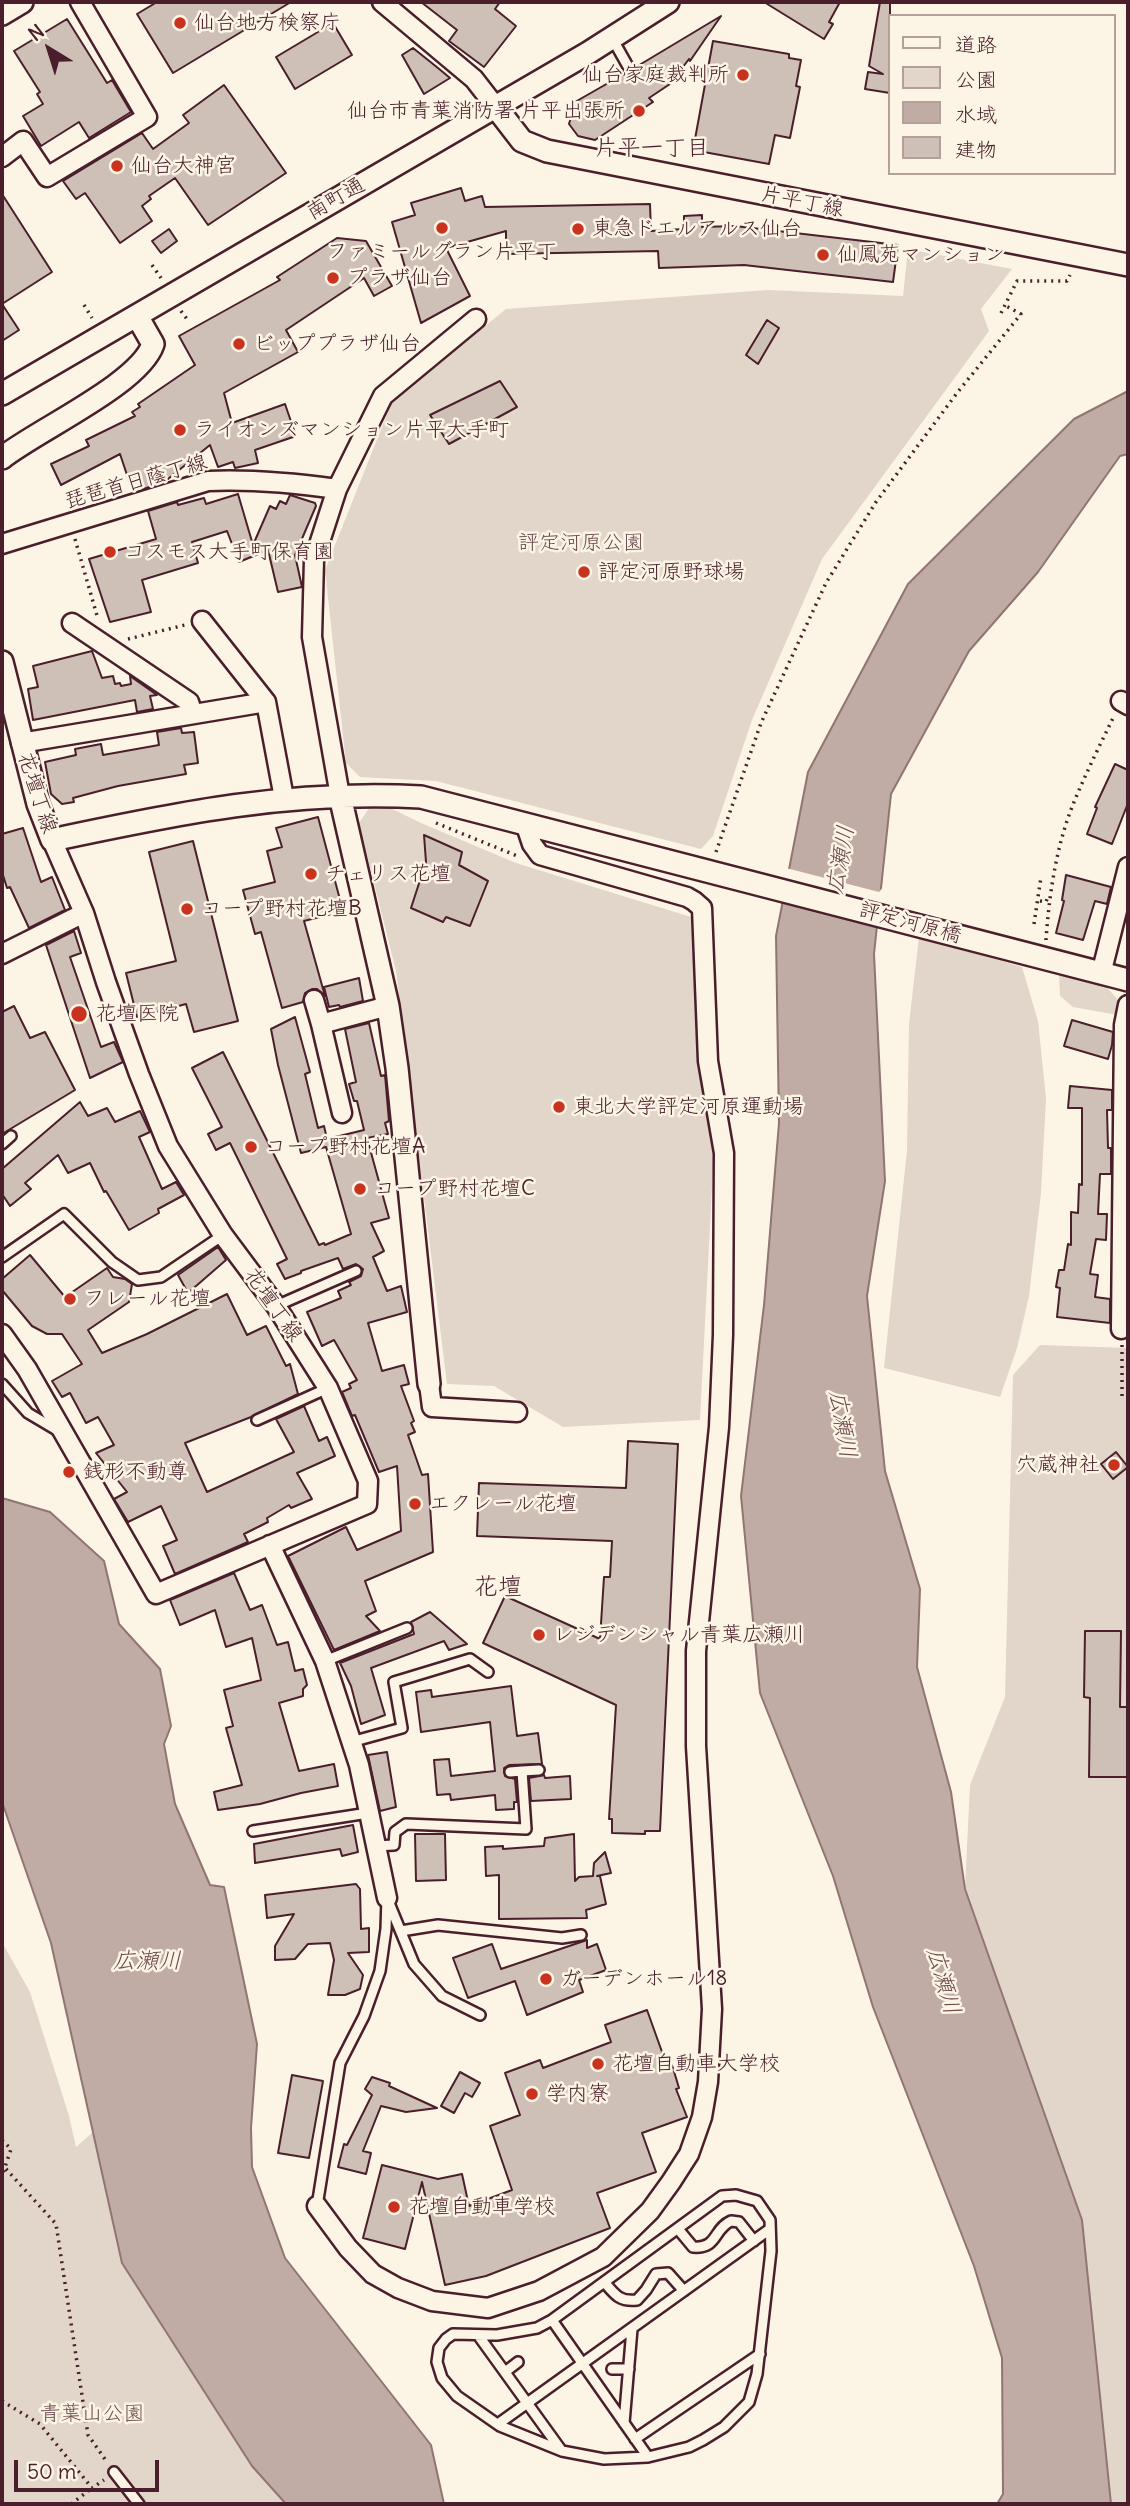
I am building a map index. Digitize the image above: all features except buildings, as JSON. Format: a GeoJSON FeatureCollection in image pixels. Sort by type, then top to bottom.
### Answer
{"type":"FeatureCollection","features":[{"type":"Feature","properties":{"kind":"street"},"geometry":{"type":"LineString","coordinates":[[2,14],[22,2]]}},
{"type":"Feature","properties":{"kind":"street"},"geometry":{"type":"LineString","coordinates":[[2,157],[23,141],[47,177],[147,117],[80,2]]}},
{"type":"Feature","properties":{"kind":"street"},"geometry":{"type":"LineString","coordinates":[[382,2],[474,79],[495,106]]}},
{"type":"Feature","properties":{"kind":"street","name":"南町通"},"geometry":{"type":"LineString","coordinates":[[2,394],[612,38],[668,2]]}},
{"type":"Feature","properties":{"kind":"street","name":"片平丁線"},"geometry":{"type":"LineString","coordinates":[[495,106],[522,141],[547,151],[1128,265]]}},
{"type":"Feature","properties":{"kind":"street"},"geometry":{"type":"LineString","coordinates":[[2,458],[17,446],[107,392],[142,363],[153,344],[137,316]]}},
{"type":"Feature","properties":{"kind":"street"},"geometry":{"type":"LineString","coordinates":[[476,319],[383,396],[337,489],[314,560],[312,637],[340,796],[388,1006],[397,1068],[432,1407],[517,1412]]}},
{"type":"Feature","properties":{"kind":"street","name":"琵琶首日蔭丁線"},"geometry":{"type":"LineString","coordinates":[[2,544],[208,481],[285,482],[337,489]]}},
{"type":"Feature","properties":{"kind":"street"},"geometry":{"type":"LineString","coordinates":[[202,621],[266,702],[284,798]]}},
{"type":"Feature","properties":{"kind":"street"},"geometry":{"type":"LineString","coordinates":[[72,623],[189,702],[192,714]]}},
{"type":"Feature","properties":{"kind":"street","name":"花壇丁線"},"geometry":{"type":"LineString","coordinates":[[2,662],[8,713],[21,743],[38,804],[84,913],[139,1074],[168,1146],[223,1235],[276,1306],[328,1388],[368,1481],[367,1504],[270,1545]]}},
{"type":"Feature","properties":{"kind":"street"},"geometry":{"type":"LineString","coordinates":[[21,743],[266,702]]}},
{"type":"Feature","properties":{"kind":"street","name":"評定河原橋"},"geometry":{"type":"LineString","coordinates":[[51,840],[156,818],[284,798],[421,797],[1128,980]]}},
{"type":"Feature","properties":{"kind":"street"},"geometry":{"type":"LineString","coordinates":[[317,2206],[348,2248],[373,2274],[398,2288],[432,2301],[488,2308],[540,2291],[572,2275],[603,2257],[635,2227],[664,2192],[689,2154],[702,2117],[708,2082],[712,2009],[696,1746],[696,1651],[719,1427],[723,1335],[724,1153],[708,1061],[702,908],[687,897],[540,855],[532,844],[525,823]]}},
{"type":"Feature","properties":{"kind":"street"},"geometry":{"type":"LineString","coordinates":[[1101,974],[1128,867]]}},
{"type":"Feature","properties":{"kind":"street"},"geometry":{"type":"LineString","coordinates":[[2,954],[84,913]]}},
{"type":"Feature","properties":{"kind":"street"},"geometry":{"type":"LineString","coordinates":[[314,1000],[342,1113]]}},
{"type":"Feature","properties":{"kind":"street"},"geometry":{"type":"LineString","coordinates":[[1121,1329],[1124,1025],[1128,1005]]}},
{"type":"Feature","properties":{"kind":"street"},"geometry":{"type":"LineString","coordinates":[[320,1024],[388,1006]]}},
{"type":"Feature","properties":{"kind":"street"},"geometry":{"type":"LineString","coordinates":[[2,1334],[27,1369],[156,1594],[270,1545],[325,1661],[359,1765],[387,1898]]}},
{"type":"Feature","properties":{"kind":"lane"},"geometry":{"type":"LineString","coordinates":[[612,38],[630,70]]}},
{"type":"Feature","properties":{"kind":"lane"},"geometry":{"type":"LineString","coordinates":[[2,1144],[11,1136]]}},
{"type":"Feature","properties":{"kind":"lane"},"geometry":{"type":"LineString","coordinates":[[2,1256],[64,1214],[112,1262],[138,1280],[161,1277],[223,1235]]}},
{"type":"Feature","properties":{"kind":"lane"},"geometry":{"type":"LineString","coordinates":[[276,1306],[356,1271]]}},
{"type":"Feature","properties":{"kind":"lane"},"geometry":{"type":"LineString","coordinates":[[2,1384],[28,1412],[64,1435]]}},
{"type":"Feature","properties":{"kind":"lane"},"geometry":{"type":"LineString","coordinates":[[257,1420],[328,1388]]}},
{"type":"Feature","properties":{"kind":"lane"},"geometry":{"type":"LineString","coordinates":[[325,1661],[407,1628]]}},
{"type":"Feature","properties":{"kind":"lane"},"geometry":{"type":"LineString","coordinates":[[351,1742],[402,1728],[394,1682],[470,1659],[488,1672]]}},
{"type":"Feature","properties":{"kind":"lane"},"geometry":{"type":"LineString","coordinates":[[510,1772],[539,1770]]}},
{"type":"Feature","properties":{"kind":"lane"},"geometry":{"type":"LineString","coordinates":[[375,1846],[394,1845],[395,1832],[406,1824],[526,1829],[522,1771]]}},
{"type":"Feature","properties":{"kind":"lane"},"geometry":{"type":"LineString","coordinates":[[253,1831],[368,1813]]}},
{"type":"Feature","properties":{"kind":"lane"},"geometry":{"type":"LineString","coordinates":[[317,2206],[340,2063],[364,2016],[380,1970],[387,1898]]}},
{"type":"Feature","properties":{"kind":"lane"},"geometry":{"type":"LineString","coordinates":[[387,1898],[414,1964],[442,1996],[480,2015]]}},
{"type":"Feature","properties":{"kind":"lane"},"geometry":{"type":"LineString","coordinates":[[401,1931],[438,1925],[562,1938],[581,1935]]}},
{"type":"Feature","properties":{"kind":"lane"},"geometry":{"type":"LineString","coordinates":[[729,2195],[757,2201],[770,2220],[771,2250],[757,2374],[749,2402],[724,2427],[689,2447],[648,2457],[604,2459],[562,2451],[498,2424],[457,2396],[442,2378],[437,2362],[439,2348],[453,2334],[497,2335],[537,2328],[605,2283],[678,2229],[722,2196],[729,2195]]}},
{"type":"Feature","properties":{"kind":"lane"},"geometry":{"type":"LineString","coordinates":[[678,2229],[694,2247],[703,2248],[714,2241],[722,2226],[731,2221],[739,2222],[754,2241]]}},
{"type":"Feature","properties":{"kind":"lane"},"geometry":{"type":"LineString","coordinates":[[498,2424],[770,2229]]}},
{"type":"Feature","properties":{"kind":"lane"},"geometry":{"type":"LineString","coordinates":[[605,2283],[617,2298],[636,2300],[646,2290],[652,2277],[661,2272],[672,2276],[684,2291]]}},
{"type":"Feature","properties":{"kind":"lane"},"geometry":{"type":"LineString","coordinates":[[552,2320],[648,2457]]}},
{"type":"Feature","properties":{"kind":"lane"},"geometry":{"type":"LineString","coordinates":[[624,2423],[632,2329]]}},
{"type":"Feature","properties":{"kind":"lane"},"geometry":{"type":"LineString","coordinates":[[478,2334],[562,2451]]}},
{"type":"Feature","properties":{"kind":"lane"},"geometry":{"type":"LineString","coordinates":[[635,2439],[760,2354]]}},
{"type":"Feature","properties":{"kind":"lane"},"geometry":{"type":"LineString","coordinates":[[505,2372],[519,2362]]}},
{"type":"Feature","properties":{"kind":"lane"},"geometry":{"type":"LineString","coordinates":[[612,2369],[629,2369]]}},
{"type":"Feature","properties":{"kind":"lane"},"geometry":{"type":"LineString","coordinates":[[114,2472],[139,2504]]}},
{"type":"Feature","properties":{"kind":"path"},"geometry":{"type":"LineString","coordinates":[[1001,313],[1017,281],[1067,281],[1072,268]]}},
{"type":"Feature","properties":{"kind":"path"},"geometry":{"type":"LineString","coordinates":[[710,871],[761,723],[826,583],[876,502],[957,393],[1021,314],[1006,306]]}},
{"type":"Feature","properties":{"kind":"path"},"geometry":{"type":"LineString","coordinates":[[71,524],[99,621]]}},
{"type":"Feature","properties":{"kind":"path"},"geometry":{"type":"LineString","coordinates":[[120,641],[202,621]]}},
{"type":"Feature","properties":{"kind":"path"},"geometry":{"type":"LineString","coordinates":[[1047,931],[1050,899],[1072,806],[1125,703]]}},
{"type":"Feature","properties":{"kind":"path"},"geometry":{"type":"LineString","coordinates":[[1034,924],[1040,901],[1041,877]]}},
{"type":"Feature","properties":{"kind":"path"},"geometry":{"type":"LineString","coordinates":[[1040,901],[1046,902],[1046,899],[1050,899]]}},
{"type":"Feature","properties":{"kind":"path"},"geometry":{"type":"LineString","coordinates":[[1121,1329],[1122,1400]]}},
{"type":"Feature","properties":{"kind":"path"},"geometry":{"type":"LineString","coordinates":[[2,2140],[11,2149],[2,2176]]}},
{"type":"Feature","properties":{"kind":"path"},"geometry":{"type":"LineString","coordinates":[[6,2169],[56,2224],[88,2435],[114,2472],[71,2504]]}},
{"type":"Feature","properties":{"kind":"path"},"geometry":{"type":"LineString","coordinates":[[2,2401],[40,2424],[92,2488]]}},
{"type":"Feature","properties":{"kind":"green space","name":"評定河原公園"},"geometry":{"type":"Polygon","coordinates":[[[908,249],[1012,269],[981,309],[989,331],[822,559],[752,720],[713,836],[701,849],[436,781],[360,777],[346,763],[325,570],[392,402],[506,309],[768,290],[903,296],[908,249]]]}},
{"type":"Feature","properties":{"kind":"green space","name":"東北大学評定河原運動場"},"geometry":{"type":"Polygon","coordinates":[[[372,804],[384,805],[516,863],[691,917],[699,1066],[714,1148],[700,1420],[563,1427],[494,1386],[447,1384],[396,971],[359,823],[372,804]]]}},
{"type":"Feature","properties":{"kind":"green space"},"geometry":{"type":"Polygon","coordinates":[[[919,937],[1022,967],[1038,1021],[1046,1098],[1041,1193],[1029,1296],[1017,1348],[1000,1397],[884,1368],[907,1150],[909,1024],[919,937]]]}},
{"type":"Feature","properties":{"kind":"green space"},"geometry":{"type":"Polygon","coordinates":[[[1059,974],[1104,984],[1118,1000],[1118,1015],[1073,1007],[1060,996],[1059,974]]]}},
{"type":"Feature","properties":{"kind":"green space"},"geometry":{"type":"Polygon","coordinates":[[[1040,1345],[1128,1348],[1128,2504],[1111,2504],[1082,2220],[965,1889],[970,1785],[1005,1697],[1013,1375],[1040,1345]]]}},
{"type":"Feature","properties":{"kind":"green space","name":"青葉山公園"},"geometry":{"type":"Polygon","coordinates":[[[2,1942],[30,1992],[69,2116],[76,2147],[93,2132],[122,2263],[252,2466],[286,2504],[2,2504],[2,1942]]]}},
{"type":"Feature","properties":{"kind":"water","name":"広瀬川"},"geometry":{"type":"Polygon","coordinates":[[[1128,391],[1128,454],[1120,456],[1038,572],[969,651],[891,794],[874,954],[885,1181],[867,1296],[885,1471],[920,1589],[917,1667],[951,1792],[965,1889],[1082,2220],[1111,2504],[997,2504],[1003,2494],[1002,2358],[974,2266],[873,2007],[833,1876],[760,1693],[741,1496],[764,1305],[779,1123],[776,936],[808,772],[908,584],[1074,419],[1128,391]]]}},
{"type":"Feature","properties":{"kind":"water","name":"広瀬川"},"geometry":{"type":"Polygon","coordinates":[[[2,1498],[50,1512],[104,1561],[119,1624],[160,1669],[171,1726],[164,1744],[175,1804],[210,1885],[224,1887],[257,2044],[251,2128],[252,2167],[285,2258],[431,2445],[444,2504],[286,2504],[252,2466],[122,2263],[51,1943],[2,1802],[2,1498]]]}},
{"type":"Feature","properties":{"kind":"pier"},"geometry":{"type":"Polygon","coordinates":[[[786,868],[879,892],[885,885],[881,927],[779,901],[786,868]]]}},
{"type":"Feature","properties":{"kind":"place","name":"仙台地方検察庁"},"geometry":{"type":"Point","coordinates":[180,23]}},
{"type":"Feature","properties":{"kind":"place","name":"仙台家庭裁判所"},"geometry":{"type":"Point","coordinates":[743,75]}},
{"type":"Feature","properties":{"kind":"place","name":"仙台市青葉消防署 片平出張所"},"geometry":{"type":"Point","coordinates":[639,111]}},
{"type":"Feature","properties":{"kind":"place","name":"仙台大神宮"},"geometry":{"type":"Point","coordinates":[117,166]}},
{"type":"Feature","properties":{"kind":"place","name":"ファミールグラン片平丁"},"geometry":{"type":"Point","coordinates":[442,228]}},
{"type":"Feature","properties":{"kind":"place","name":"東急ドエルアルス仙台"},"geometry":{"type":"Point","coordinates":[578,229]}},
{"type":"Feature","properties":{"kind":"place","name":"仙鳳苑マンション"},"geometry":{"type":"Point","coordinates":[823,255]}},
{"type":"Feature","properties":{"kind":"place","name":"プラザ仙台"},"geometry":{"type":"Point","coordinates":[333,278]}},
{"type":"Feature","properties":{"kind":"place","name":"ビッププラザ仙台"},"geometry":{"type":"Point","coordinates":[239,344]}},
{"type":"Feature","properties":{"kind":"place","name":"ライオンズマンション片平大手町"},"geometry":{"type":"Point","coordinates":[180,430]}},
{"type":"Feature","properties":{"kind":"place","name":"コスモス大手町保育園"},"geometry":{"type":"Point","coordinates":[110,552]}},
{"type":"Feature","properties":{"kind":"place","name":"評定河原野球場"},"geometry":{"type":"Point","coordinates":[584,572]}},
{"type":"Feature","properties":{"kind":"place","name":"チェリス花壇"},"geometry":{"type":"Point","coordinates":[311,874]}},
{"type":"Feature","properties":{"kind":"place","name":"コープ野村花壇B"},"geometry":{"type":"Point","coordinates":[187,909]}},
{"type":"Feature","properties":{"kind":"place","name":"花壇医院"},"geometry":{"type":"Point","coordinates":[79,1014]}},
{"type":"Feature","properties":{"kind":"place","name":"東北大学評定河原運動場"},"geometry":{"type":"Point","coordinates":[559,1107]}},
{"type":"Feature","properties":{"kind":"place","name":"コープ野村花壇A"},"geometry":{"type":"Point","coordinates":[251,1147]}},
{"type":"Feature","properties":{"kind":"place","name":"コープ野村花壇C"},"geometry":{"type":"Point","coordinates":[360,1189]}},
{"type":"Feature","properties":{"kind":"place","name":"フレール花壇"},"geometry":{"type":"Point","coordinates":[70,1299]}},
{"type":"Feature","properties":{"kind":"place","name":"穴蔵神社"},"geometry":{"type":"Point","coordinates":[1114,1465]}},
{"type":"Feature","properties":{"kind":"place","name":"銭形不動尊"},"geometry":{"type":"Point","coordinates":[69,1472]}},
{"type":"Feature","properties":{"kind":"place","name":"エクレール花壇"},"geometry":{"type":"Point","coordinates":[415,1504]}},
{"type":"Feature","properties":{"kind":"place","name":"レジデンシャル青葉広瀬川"},"geometry":{"type":"Point","coordinates":[539,1635]}},
{"type":"Feature","properties":{"kind":"place","name":"ガーデンホール18"},"geometry":{"type":"Point","coordinates":[546,1979]}},
{"type":"Feature","properties":{"kind":"place","name":"花壇自動車大学校"},"geometry":{"type":"Point","coordinates":[598,2064]}},
{"type":"Feature","properties":{"kind":"place","name":"学内寮"},"geometry":{"type":"Point","coordinates":[532,2094]}},
{"type":"Feature","properties":{"kind":"place","name":"花壇自動車学校"},"geometry":{"type":"Point","coordinates":[394,2207]}},
{"type":"Feature","properties":{"kind":"district","name":"片平一丁目"},"geometry":{"type":"Point","coordinates":[652,148]}},
{"type":"Feature","properties":{"kind":"district","name":"花壇"},"geometry":{"type":"Point","coordinates":[498,1587]}}]}
